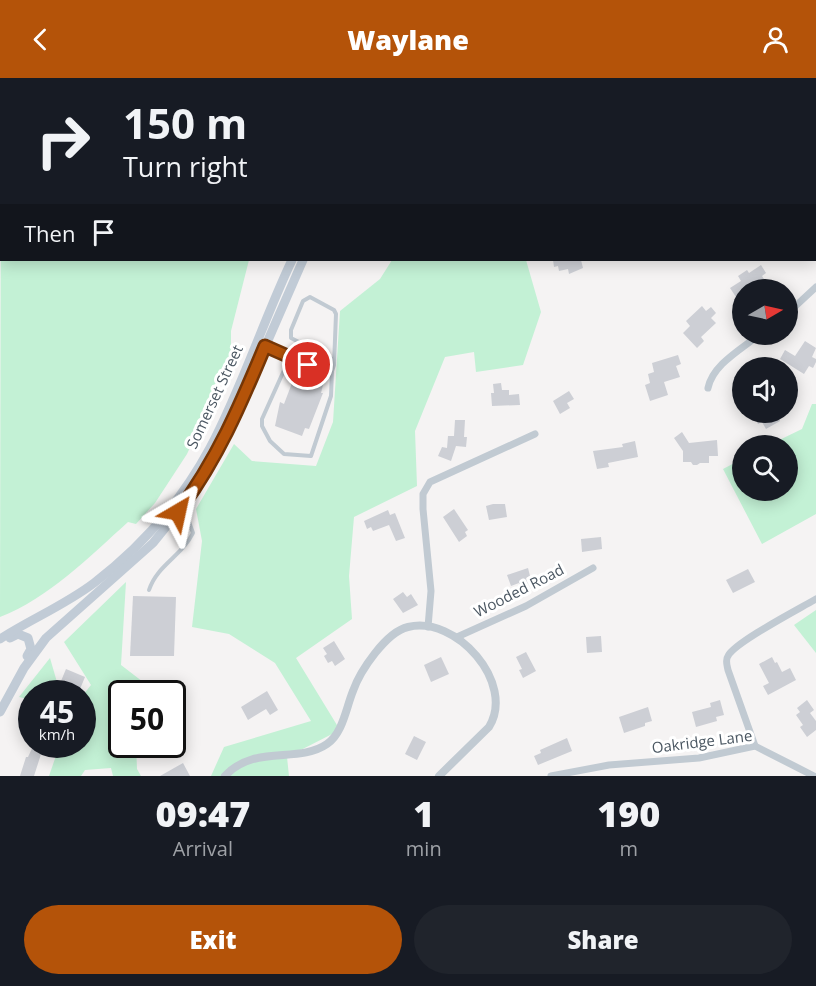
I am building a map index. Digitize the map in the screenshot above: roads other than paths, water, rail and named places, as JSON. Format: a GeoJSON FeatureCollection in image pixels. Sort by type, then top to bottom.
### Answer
{"type":"FeatureCollection","features":[{"type":"Feature","properties":{"kind":"main road","name":"Somerset Street"},"geometry":{"type":"LineString","coordinates":[[261,344],[292,261]]}},
{"type":"Feature","properties":{"kind":"main road","name":"Somerset Street"},"geometry":{"type":"LineString","coordinates":[[7,696],[38,648],[67,618],[138,557],[175,509],[209,449],[302,261]]}},
{"type":"Feature","properties":{"kind":"main road","name":"Somerset Street"},"geometry":{"type":"LineString","coordinates":[[0,641],[93,583],[175,509]]}},
{"type":"Feature","properties":{"kind":"main road"},"geometry":{"type":"LineString","coordinates":[[0,641],[22,634],[28,638],[31,645],[0,712]]}},
{"type":"Feature","properties":{"kind":"street"},"geometry":{"type":"LineString","coordinates":[[798,304],[816,287]]}},
{"type":"Feature","properties":{"kind":"street"},"geometry":{"type":"LineString","coordinates":[[708,388],[712,376],[722,364],[746,345]]}},
{"type":"Feature","properties":{"kind":"street"},"geometry":{"type":"LineString","coordinates":[[428,627],[431,591],[423,494],[430,482],[535,434]]}},
{"type":"Feature","properties":{"kind":"street","name":"Wooded Road"},"geometry":{"type":"LineString","coordinates":[[457,637],[526,606],[594,568]]}},
{"type":"Feature","properties":{"kind":"street"},"geometry":{"type":"LineString","coordinates":[[755,746],[728,670],[726,661],[728,655],[739,644],[816,599]]}},
{"type":"Feature","properties":{"kind":"street"},"geometry":{"type":"LineString","coordinates":[[225,776],[232,768],[245,760],[310,751],[326,745],[335,737],[354,688],[384,642],[408,627],[428,627],[457,637],[472,649],[491,680],[496,701],[494,720],[489,727],[440,776]]}},
{"type":"Feature","properties":{"kind":"street","name":"Oakridge Lane"},"geometry":{"type":"LineString","coordinates":[[551,776],[609,765],[699,758],[755,746],[814,776]]}},
{"type":"Feature","properties":{"kind":"lane"},"geometry":{"type":"LineString","coordinates":[[290,357],[262,419],[264,432],[284,454],[311,456],[331,396],[334,360],[336,314],[334,310],[310,297],[306,298],[291,330],[291,338],[334,360]]}},
{"type":"Feature","properties":{"kind":"lane"},"geometry":{"type":"LineString","coordinates":[[261,344],[327,373],[333,371]]}},
{"type":"Feature","properties":{"kind":"lane"},"geometry":{"type":"LineString","coordinates":[[149,590],[153,578],[189,542],[193,533],[189,522],[175,509]]}}]}
